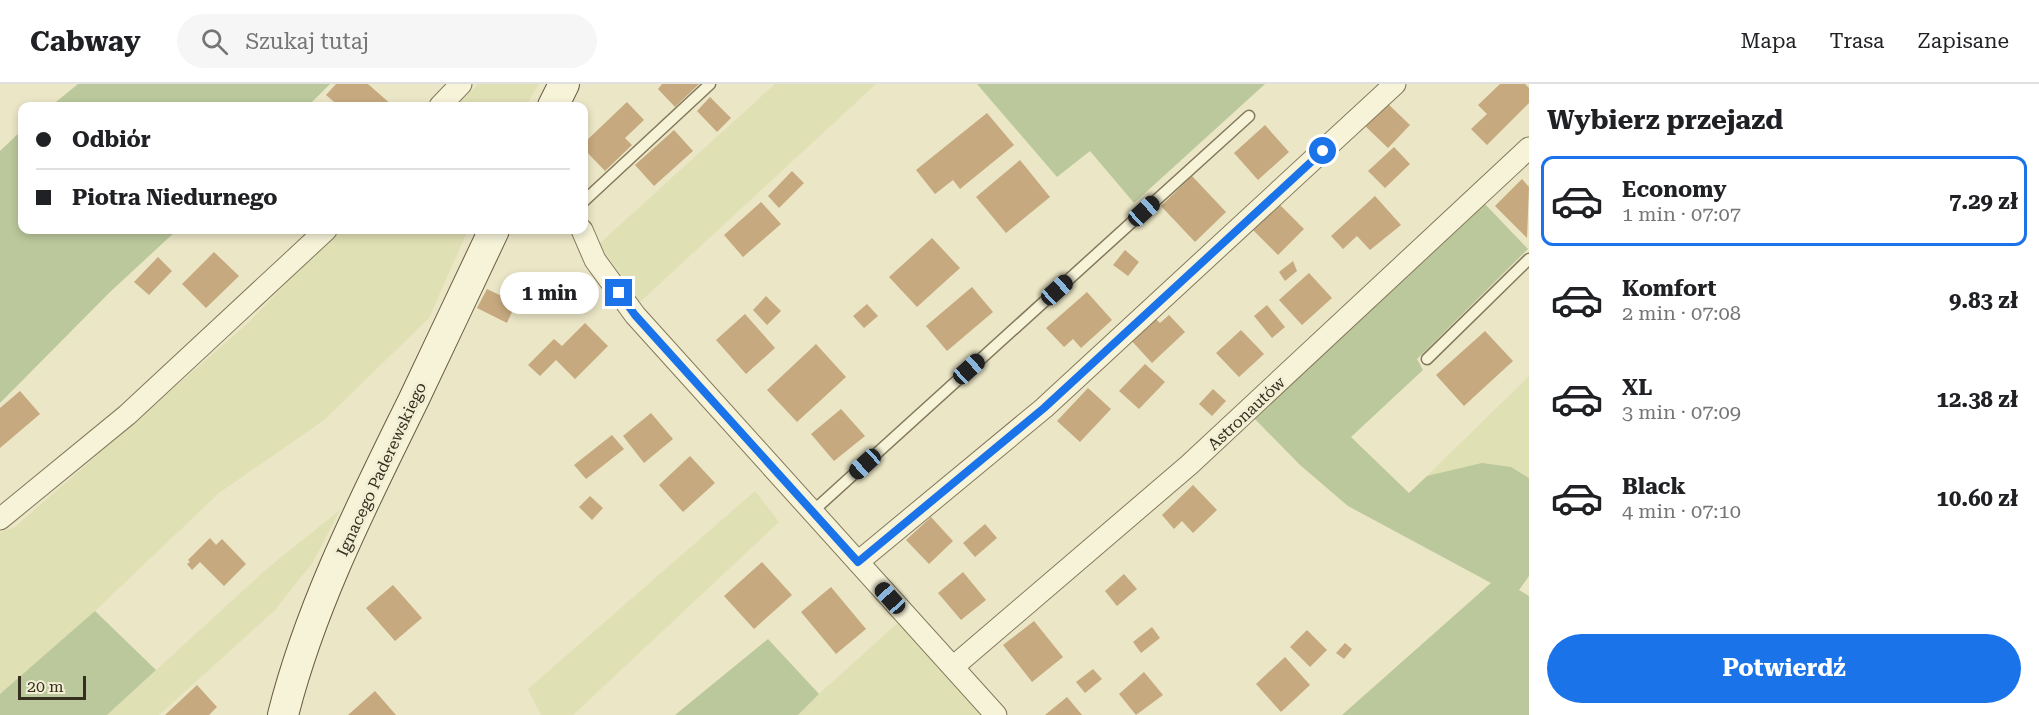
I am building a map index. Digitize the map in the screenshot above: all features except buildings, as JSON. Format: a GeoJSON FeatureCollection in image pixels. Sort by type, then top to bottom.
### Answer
{"type":"FeatureCollection","features":[{"type":"Feature","properties":{"kind":"street"},"geometry":{"type":"LineString","coordinates":[[444,102],[461,84]]}},
{"type":"Feature","properties":{"kind":"street"},"geometry":{"type":"LineString","coordinates":[[555,102],[564,84]]}},
{"type":"Feature","properties":{"kind":"street"},"geometry":{"type":"LineString","coordinates":[[858,562],[1044,408],[1395,84]]}},
{"type":"Feature","properties":{"kind":"street","name":"Astronautów"},"geometry":{"type":"LineString","coordinates":[[953,667],[1189,465],[1529,148]]}},
{"type":"Feature","properties":{"kind":"street"},"geometry":{"type":"LineString","coordinates":[[0,519],[127,415],[322,234]]}},
{"type":"Feature","properties":{"kind":"street","name":"Ignacego Paderewskiego"},"geometry":{"type":"LineString","coordinates":[[283,715],[291,681],[314,617],[367,492],[492,234]]}},
{"type":"Feature","properties":{"kind":"street"},"geometry":{"type":"LineString","coordinates":[[584,234],[595,260],[635,315],[996,715]]}},
{"type":"Feature","properties":{"kind":"lane"},"geometry":{"type":"LineString","coordinates":[[588,197],[710,84]]}},
{"type":"Feature","properties":{"kind":"lane"},"geometry":{"type":"LineString","coordinates":[[812,512],[1249,116]]}},
{"type":"Feature","properties":{"kind":"lane"},"geometry":{"type":"LineString","coordinates":[[1426,359],[1529,259]]}},
{"type":"Feature","properties":{"kind":"green space"},"geometry":{"type":"Polygon","coordinates":[[[78,84],[330,84],[312,102],[56,102],[78,84]]]}},
{"type":"Feature","properties":{"kind":"green space"},"geometry":{"type":"Polygon","coordinates":[[[478,84],[539,84],[528,102],[461,102],[478,84]]]}},
{"type":"Feature","properties":{"kind":"green space"},"geometry":{"type":"Polygon","coordinates":[[[775,84],[876,84],[640,302],[599,244],[775,84]]]}},
{"type":"Feature","properties":{"kind":"green space"},"geometry":{"type":"Polygon","coordinates":[[[977,84],[1265,84],[1134,203],[1090,151],[1057,177],[977,84]]]}},
{"type":"Feature","properties":{"kind":"green space"},"geometry":{"type":"Polygon","coordinates":[[[18,134],[18,234],[173,234],[110,292],[0,403],[0,151],[18,134]]]}},
{"type":"Feature","properties":{"kind":"green space"},"geometry":{"type":"Polygon","coordinates":[[[1483,202],[1528,249],[1417,359],[1423,370],[1351,437],[1409,493],[1427,476],[1482,463],[1511,467],[1529,478],[1529,576],[1519,590],[1529,596],[1529,715],[1342,715],[1491,583],[1348,506],[1300,465],[1253,417],[1483,202]]]}},
{"type":"Feature","properties":{"kind":"green space"},"geometry":{"type":"Polygon","coordinates":[[[334,234],[466,234],[429,318],[324,420],[219,493],[77,628],[0,694],[0,532],[15,527],[248,323],[334,234]]]}},
{"type":"Feature","properties":{"kind":"green space"},"geometry":{"type":"Polygon","coordinates":[[[1529,376],[1529,478],[1511,467],[1427,476],[1529,376]]]}},
{"type":"Feature","properties":{"kind":"green space"},"geometry":{"type":"Polygon","coordinates":[[[755,491],[779,522],[573,715],[541,715],[528,689],[755,491]]]}},
{"type":"Feature","properties":{"kind":"green space"},"geometry":{"type":"Polygon","coordinates":[[[340,510],[313,562],[274,611],[159,715],[107,715],[270,566],[340,510]]]}},
{"type":"Feature","properties":{"kind":"green space"},"geometry":{"type":"Polygon","coordinates":[[[95,611],[156,670],[107,715],[0,715],[0,694],[95,611]]]}},
{"type":"Feature","properties":{"kind":"green space"},"geometry":{"type":"Polygon","coordinates":[[[900,621],[984,715],[798,715],[819,694],[900,621]]]}},
{"type":"Feature","properties":{"kind":"green space"},"geometry":{"type":"Polygon","coordinates":[[[768,639],[819,694],[798,715],[675,715],[768,639]]]}},
{"type":"Feature","properties":{"kind":"route"},"geometry":{"type":"LineString","coordinates":[[619,293],[635,315],[858,562],[1044,408],[1323,151]]}}]}
